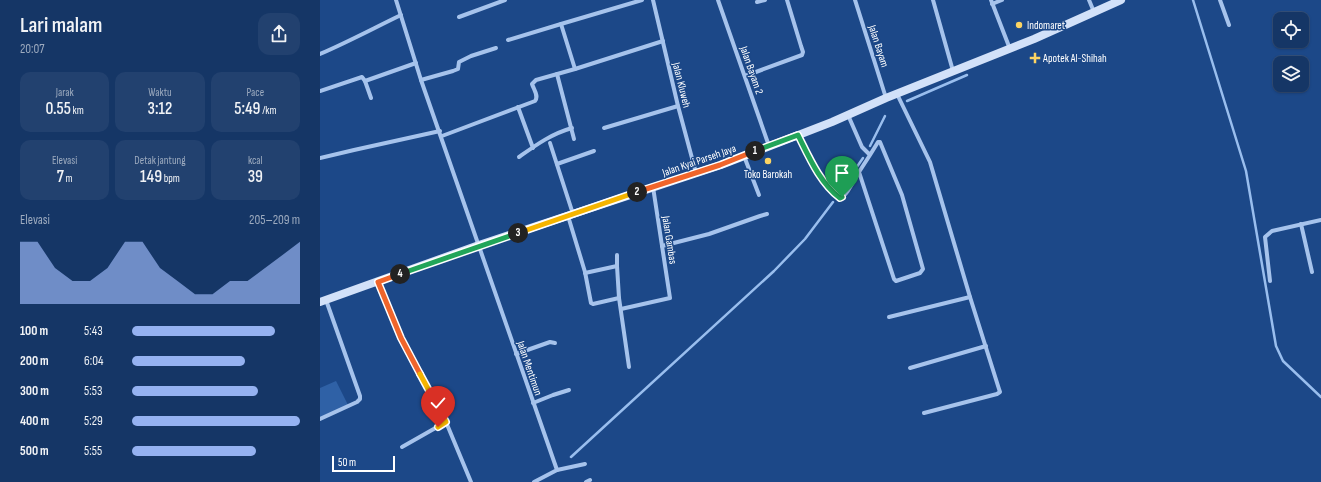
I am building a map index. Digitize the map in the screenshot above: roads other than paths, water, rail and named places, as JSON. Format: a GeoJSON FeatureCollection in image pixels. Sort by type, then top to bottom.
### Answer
{"type":"FeatureCollection","features":[{"type":"Feature","properties":{"kind":"main road","name":"Jalan Kyai Parseh Jaya"},"geometry":{"type":"LineString","coordinates":[[323,301],[479,245],[744,156],[1010,49],[1121,0]]}},
{"type":"Feature","properties":{"kind":"street","name":"Jalan Mentimun"},"geometry":{"type":"LineString","coordinates":[[396,0],[416,63],[557,470]]}},
{"type":"Feature","properties":{"kind":"street"},"geometry":{"type":"LineString","coordinates":[[459,17],[490,2],[505,0]]}},
{"type":"Feature","properties":{"kind":"street"},"geometry":{"type":"LineString","coordinates":[[508,40],[642,0]]}},
{"type":"Feature","properties":{"kind":"street","name":"Jalan Kluweh"},"geometry":{"type":"LineString","coordinates":[[653,0],[678,106],[696,173]]}},
{"type":"Feature","properties":{"kind":"street","name":"Jalan Bayam 2"},"geometry":{"type":"LineString","coordinates":[[718,0],[769,146]]}},
{"type":"Feature","properties":{"kind":"street"},"geometry":{"type":"LineString","coordinates":[[757,2],[765,0]]}},
{"type":"Feature","properties":{"kind":"street"},"geometry":{"type":"LineString","coordinates":[[745,76],[802,55],[803,52],[787,0]]}},
{"type":"Feature","properties":{"kind":"street","name":"Jalan Bayam"},"geometry":{"type":"LineString","coordinates":[[855,0],[886,98]]}},
{"type":"Feature","properties":{"kind":"street"},"geometry":{"type":"LineString","coordinates":[[933,0],[953,72]]}},
{"type":"Feature","properties":{"kind":"street"},"geometry":{"type":"LineString","coordinates":[[1002,0],[992,2],[1010,49]]}},
{"type":"Feature","properties":{"kind":"street"},"geometry":{"type":"LineString","coordinates":[[1089,0],[1094,12]]}},
{"type":"Feature","properties":{"kind":"street"},"geometry":{"type":"LineString","coordinates":[[1220,0],[1229,25]]}},
{"type":"Feature","properties":{"kind":"street"},"geometry":{"type":"LineString","coordinates":[[320,54],[342,45],[401,15]]}},
{"type":"Feature","properties":{"kind":"street"},"geometry":{"type":"LineString","coordinates":[[561,24],[575,69]]}},
{"type":"Feature","properties":{"kind":"street"},"geometry":{"type":"LineString","coordinates":[[442,136],[535,101],[537,96],[532,84],[533,82],[663,41]]}},
{"type":"Feature","properties":{"kind":"street"},"geometry":{"type":"LineString","coordinates":[[422,80],[458,69],[458,62],[470,56],[496,48]]}},
{"type":"Feature","properties":{"kind":"street"},"geometry":{"type":"LineString","coordinates":[[365,81],[416,63]]}},
{"type":"Feature","properties":{"kind":"street"},"geometry":{"type":"LineString","coordinates":[[557,74],[574,139]]}},
{"type":"Feature","properties":{"kind":"street"},"geometry":{"type":"LineString","coordinates":[[320,91],[363,78],[371,98]]}},
{"type":"Feature","properties":{"kind":"street"},"geometry":{"type":"LineString","coordinates":[[897,94],[930,162],[1000,392],[924,413]]}},
{"type":"Feature","properties":{"kind":"street"},"geometry":{"type":"LineString","coordinates":[[604,128],[678,106]]}},
{"type":"Feature","properties":{"kind":"street"},"geometry":{"type":"LineString","coordinates":[[518,107],[533,148]]}},
{"type":"Feature","properties":{"kind":"street"},"geometry":{"type":"LineString","coordinates":[[848,115],[862,147],[870,155]]}},
{"type":"Feature","properties":{"kind":"street"},"geometry":{"type":"LineString","coordinates":[[519,157],[552,136],[572,128]]}},
{"type":"Feature","properties":{"kind":"street"},"geometry":{"type":"LineString","coordinates":[[320,158],[440,131]]}},
{"type":"Feature","properties":{"kind":"street"},"geometry":{"type":"LineString","coordinates":[[798,135],[820,176],[833,194],[840,198],[847,192],[859,172],[878,142],[880,142],[902,195],[923,269],[920,273],[896,281],[894,279],[859,172]]}},
{"type":"Feature","properties":{"kind":"street"},"geometry":{"type":"LineString","coordinates":[[550,143],[571,215],[592,304],[619,298]]}},
{"type":"Feature","properties":{"kind":"street"},"geometry":{"type":"LineString","coordinates":[[557,164],[594,151]]}},
{"type":"Feature","properties":{"kind":"street"},"geometry":{"type":"LineString","coordinates":[[744,156],[760,195]]}},
{"type":"Feature","properties":{"kind":"street","name":"Jalan Gambas"},"geometry":{"type":"LineString","coordinates":[[621,309],[669,299],[670,296],[653,187]]}},
{"type":"Feature","properties":{"kind":"street"},"geometry":{"type":"LineString","coordinates":[[662,246],[709,234],[767,214]]}},
{"type":"Feature","properties":{"kind":"street"},"geometry":{"type":"LineString","coordinates":[[1270,281],[1265,237],[1272,231],[1321,220]]}},
{"type":"Feature","properties":{"kind":"street"},"geometry":{"type":"LineString","coordinates":[[1301,224],[1312,272]]}},
{"type":"Feature","properties":{"kind":"street"},"geometry":{"type":"LineString","coordinates":[[617,256],[619,298],[629,367]]}},
{"type":"Feature","properties":{"kind":"street"},"geometry":{"type":"LineString","coordinates":[[585,273],[617,266]]}},
{"type":"Feature","properties":{"kind":"street"},"geometry":{"type":"LineString","coordinates":[[378,282],[401,338],[446,422],[471,482]]}},
{"type":"Feature","properties":{"kind":"street"},"geometry":{"type":"LineString","coordinates":[[889,317],[970,297]]}},
{"type":"Feature","properties":{"kind":"street"},"geometry":{"type":"LineString","coordinates":[[320,419],[360,400],[360,396],[323,301]]}},
{"type":"Feature","properties":{"kind":"street"},"geometry":{"type":"LineString","coordinates":[[516,354],[550,342],[555,343]]}},
{"type":"Feature","properties":{"kind":"street"},"geometry":{"type":"LineString","coordinates":[[910,368],[986,346]]}},
{"type":"Feature","properties":{"kind":"street"},"geometry":{"type":"LineString","coordinates":[[533,403],[569,390]]}},
{"type":"Feature","properties":{"kind":"street"},"geometry":{"type":"LineString","coordinates":[[402,447],[446,422]]}},
{"type":"Feature","properties":{"kind":"street"},"geometry":{"type":"LineString","coordinates":[[534,482],[557,470],[585,464]]}},
{"type":"Feature","properties":{"kind":"waterway"},"geometry":{"type":"LineString","coordinates":[[1193,0],[1246,171],[1276,346],[1283,361],[1321,397]]}},
{"type":"Feature","properties":{"kind":"waterway"},"geometry":{"type":"LineString","coordinates":[[907,101],[967,75]]}},
{"type":"Feature","properties":{"kind":"waterway"},"geometry":{"type":"LineString","coordinates":[[870,146],[885,116]]}},
{"type":"Feature","properties":{"kind":"waterway"},"geometry":{"type":"LineString","coordinates":[[841,190],[863,158]]}},
{"type":"Feature","properties":{"kind":"waterway"},"geometry":{"type":"LineString","coordinates":[[571,457],[774,271],[805,239],[833,202]]}},
{"type":"Feature","properties":{"kind":"place","name":"Indomaret"},"geometry":{"type":"Point","coordinates":[1019,25]}},
{"type":"Feature","properties":{"kind":"place","name":"Apotek Al-Shihah"},"geometry":{"type":"Point","coordinates":[1035,58]}},
{"type":"Feature","properties":{"kind":"place","name":"Toko Barokah"},"geometry":{"type":"Point","coordinates":[768,161]}}]}
